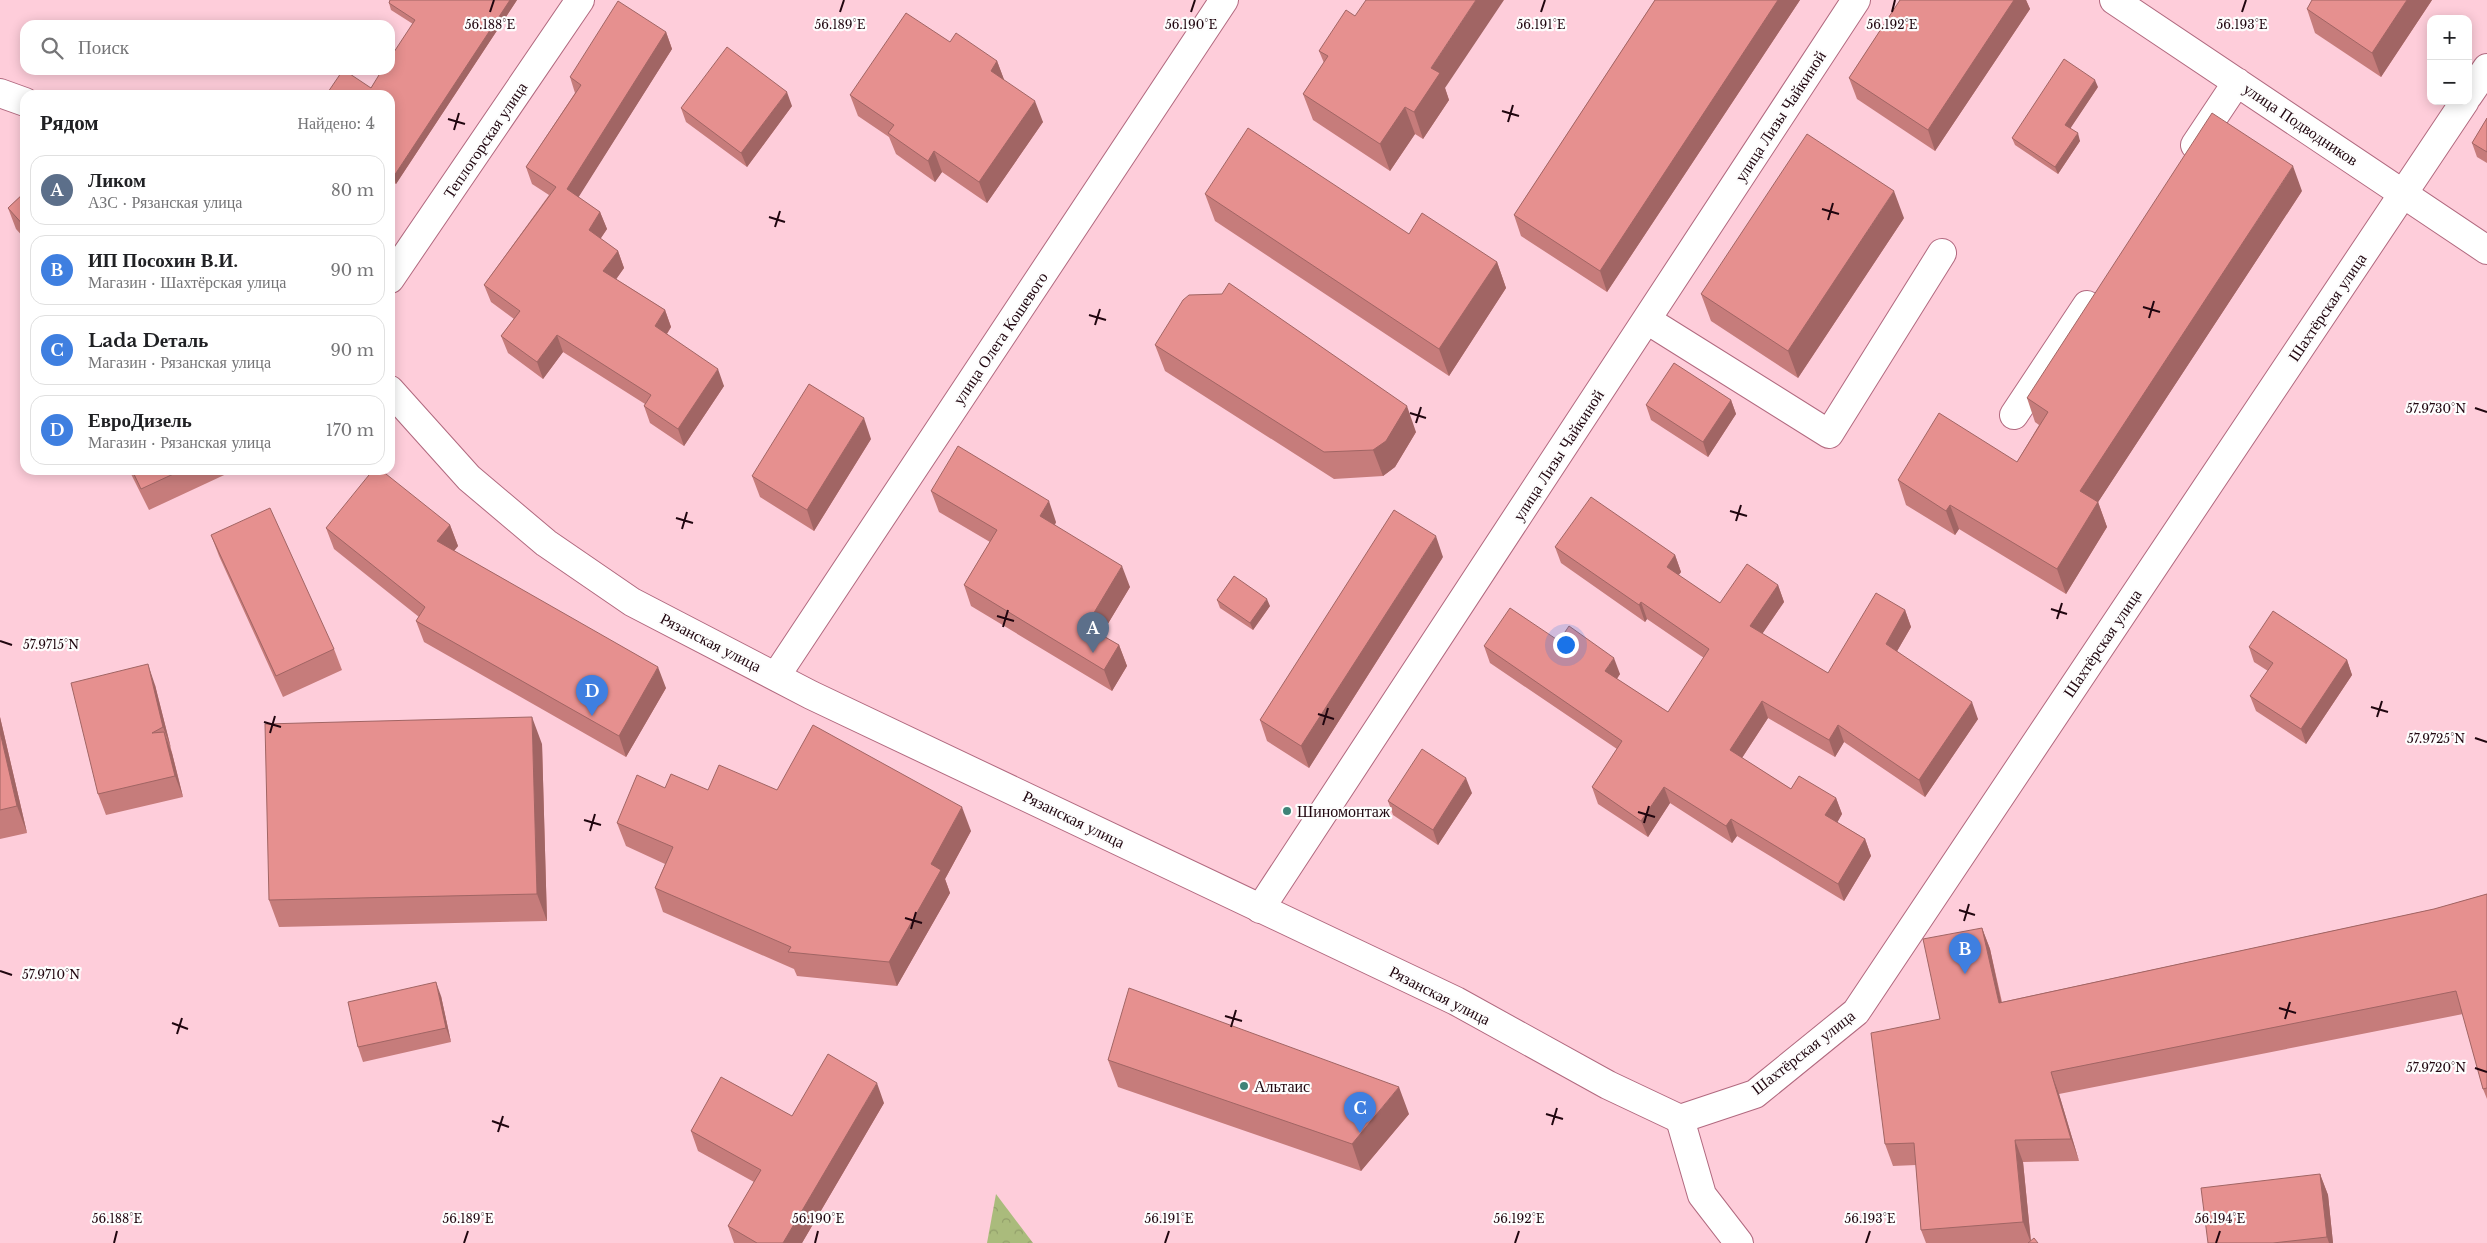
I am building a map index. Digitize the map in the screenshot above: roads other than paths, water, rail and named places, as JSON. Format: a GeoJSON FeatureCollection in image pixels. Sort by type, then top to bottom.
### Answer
{"type":"FeatureCollection","features":[{"type":"Feature","properties":{"kind":"street","name":"Теплогорская улица"},"geometry":{"type":"LineString","coordinates":[[395,272],[580,0]]}},
{"type":"Feature","properties":{"kind":"street","name":"улица Олега Кошевого"},"geometry":{"type":"LineString","coordinates":[[776,676],[1224,0]]}},
{"type":"Feature","properties":{"kind":"street","name":"улица Лизы Чайкиной"},"geometry":{"type":"LineString","coordinates":[[1260,909],[1856,0]]}},
{"type":"Feature","properties":{"kind":"street","name":"улица Подводников"},"geometry":{"type":"LineString","coordinates":[[2114,0],[2487,250]]}},
{"type":"Feature","properties":{"kind":"street"},"geometry":{"type":"LineString","coordinates":[[2472,90],[2487,68]]}},
{"type":"Feature","properties":{"kind":"street"},"geometry":{"type":"LineString","coordinates":[[2183,163],[2237,82]]}},
{"type":"Feature","properties":{"kind":"street"},"geometry":{"type":"LineString","coordinates":[[0,93],[20,100]]}},
{"type":"Feature","properties":{"kind":"street","name":"Шахтёрская улица"},"geometry":{"type":"LineString","coordinates":[[1680,1118],[1755,1094],[1856,1012],[2461,105]]}},
{"type":"Feature","properties":{"kind":"street"},"geometry":{"type":"LineString","coordinates":[[1647,320],[1829,434],[1942,253]]}},
{"type":"Feature","properties":{"kind":"street"},"geometry":{"type":"LineString","coordinates":[[2014,415],[2101,285]]}},
{"type":"Feature","properties":{"kind":"street","name":"Рязанская улица"},"geometry":{"type":"LineString","coordinates":[[395,396],[469,478],[546,543],[632,602],[811,695],[1456,1001],[1608,1085],[1680,1118]]}},
{"type":"Feature","properties":{"kind":"street"},"geometry":{"type":"LineString","coordinates":[[1680,1118],[1702,1195],[1739,1243]]}},
{"type":"Feature","properties":{"kind":"place","name":"Ликом"},"geometry":{"type":"Point","coordinates":[1093,653]}},
{"type":"Feature","properties":{"kind":"place","name":"ЕвроДизель"},"geometry":{"type":"Point","coordinates":[592,716]}},
{"type":"Feature","properties":{"kind":"place","name":"Шиномонтаж"},"geometry":{"type":"Point","coordinates":[1287,811]}},
{"type":"Feature","properties":{"kind":"place","name":"ИП Посохин В.И."},"geometry":{"type":"Point","coordinates":[1965,974]}},
{"type":"Feature","properties":{"kind":"place","name":"Альтаис"},"geometry":{"type":"Point","coordinates":[1244,1086]}},
{"type":"Feature","properties":{"kind":"place","name":"Lada Dеталь"},"geometry":{"type":"Point","coordinates":[1360,1133]}}]}
